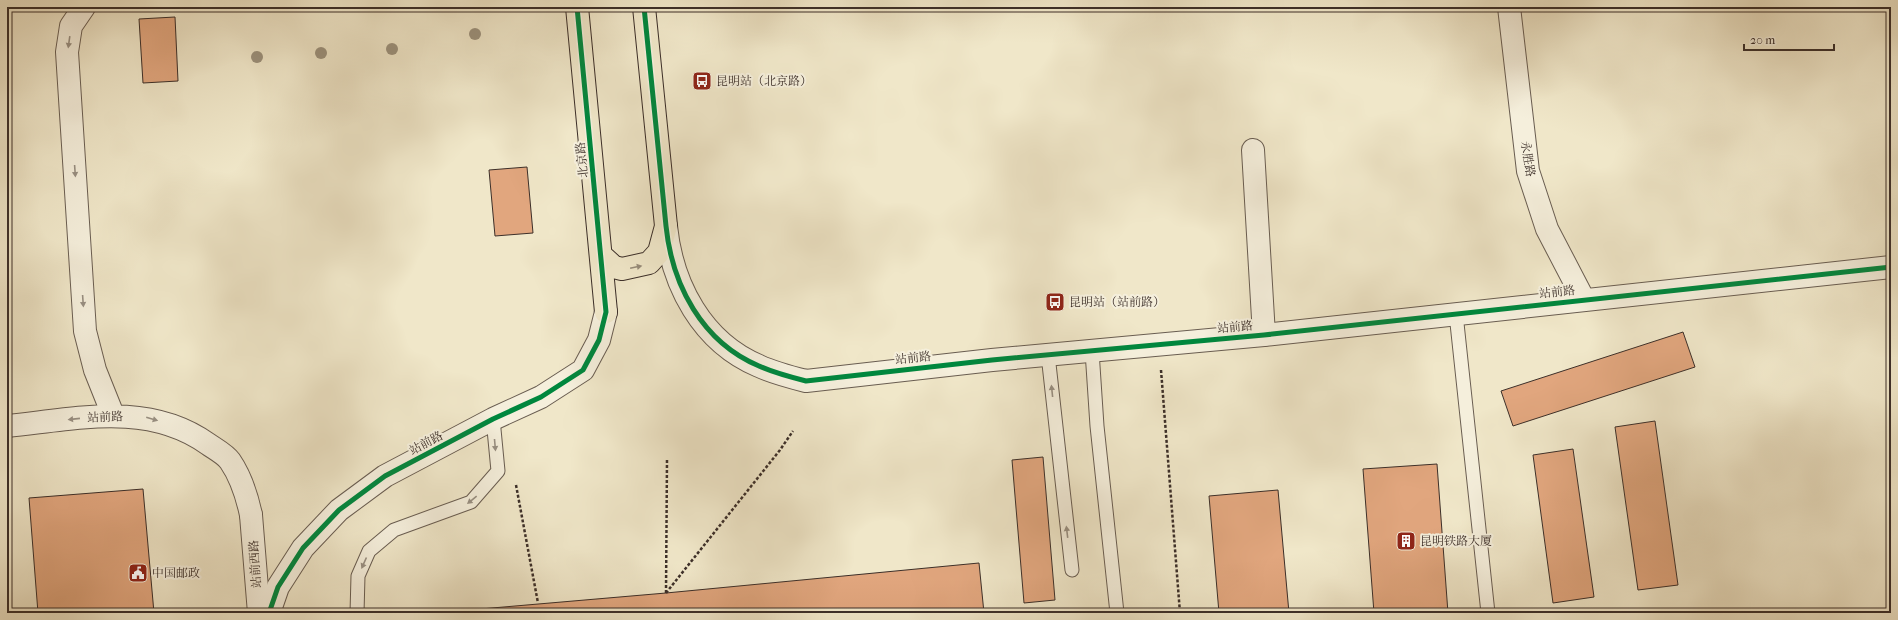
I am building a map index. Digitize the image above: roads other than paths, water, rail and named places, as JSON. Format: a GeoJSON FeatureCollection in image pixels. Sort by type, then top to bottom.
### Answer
{"type":"FeatureCollection","features":[{"type":"Feature","properties":{"kind":"main road","name":"北京路"},"geometry":{"type":"LineString","coordinates":[[577,7],[602,256],[606,312]]}},
{"type":"Feature","properties":{"kind":"main road"},"geometry":{"type":"LineString","coordinates":[[602,256],[614,266],[622,269],[649,263],[659,252],[666,226],[644,7]]}},
{"type":"Feature","properties":{"kind":"street"},"geometry":{"type":"LineString","coordinates":[[84,7],[71,26],[67,52],[85,331],[95,370],[113,415]]}},
{"type":"Feature","properties":{"kind":"street","name":"永胜路"},"geometry":{"type":"LineString","coordinates":[[1509,7],[1528,172],[1547,228],[1584,300]]}},
{"type":"Feature","properties":{"kind":"street"},"geometry":{"type":"LineString","coordinates":[[1253,150],[1264,335]]}},
{"type":"Feature","properties":{"kind":"street","name":"站前路"},"geometry":{"type":"LineString","coordinates":[[666,226],[668,250],[684,295],[697,315],[714,335],[735,352],[758,366],[806,381],[1048,355],[1264,335],[1891,266]]}},
{"type":"Feature","properties":{"kind":"street","name":"站前路"},"geometry":{"type":"LineString","coordinates":[[269,613],[278,587],[303,548],[339,510],[385,476],[493,419],[541,397],[583,370],[599,340],[606,312]]}},
{"type":"Feature","properties":{"kind":"street","name":"站前路"},"geometry":{"type":"LineString","coordinates":[[7,426],[113,415],[147,418],[193,433],[229,460],[246,493],[251,515]]}},
{"type":"Feature","properties":{"kind":"street","name":"站前西路"},"geometry":{"type":"LineString","coordinates":[[251,515],[259,613]]}},
{"type":"Feature","properties":{"kind":"lane"},"geometry":{"type":"LineString","coordinates":[[1456,314],[1488,613]]}},
{"type":"Feature","properties":{"kind":"lane"},"geometry":{"type":"LineString","coordinates":[[1092,351],[1097,426],[1117,613]]}},
{"type":"Feature","properties":{"kind":"lane"},"geometry":{"type":"LineString","coordinates":[[1048,355],[1072,570]]}},
{"type":"Feature","properties":{"kind":"lane"},"geometry":{"type":"LineString","coordinates":[[357,613],[358,576],[369,551],[394,530],[471,502],[498,471],[493,419]]}},
{"type":"Feature","properties":{"kind":"place","name":"昆明站（北京路）"},"geometry":{"type":"Point","coordinates":[702,81]}},
{"type":"Feature","properties":{"kind":"place","name":"昆明站（站前路）"},"geometry":{"type":"Point","coordinates":[1055,302]}},
{"type":"Feature","properties":{"kind":"place","name":"昆明铁路大厦"},"geometry":{"type":"Point","coordinates":[1406,541]}},
{"type":"Feature","properties":{"kind":"place","name":"中国邮政"},"geometry":{"type":"Point","coordinates":[138,573]}}]}
